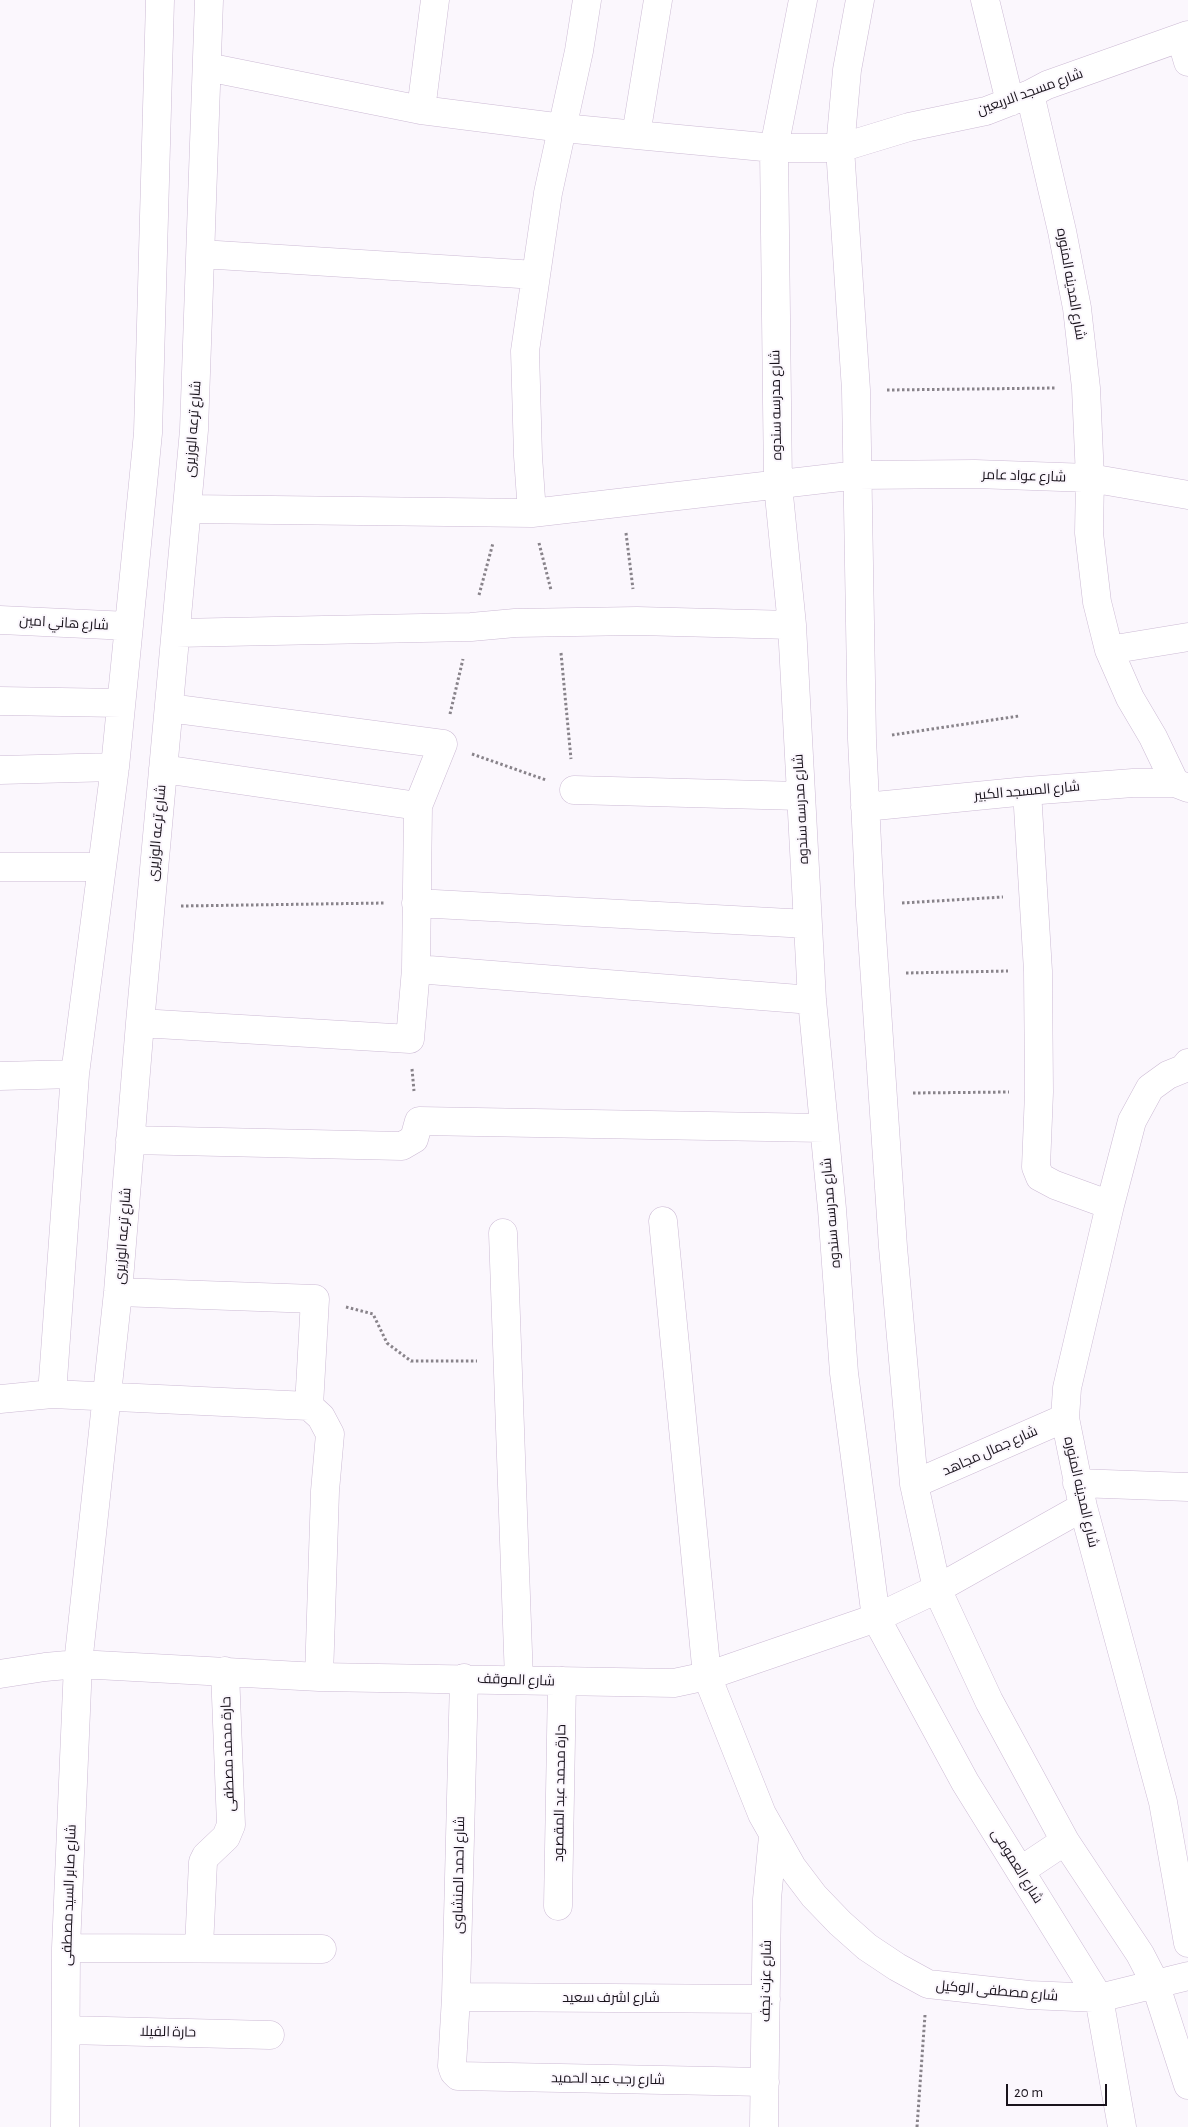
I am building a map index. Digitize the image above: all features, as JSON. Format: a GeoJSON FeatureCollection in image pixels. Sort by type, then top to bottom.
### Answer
{"type":"FeatureCollection","features":[{"type":"Feature","properties":{"kind":"street"},"geometry":{"type":"LineString","coordinates":[[52,1394],[75,1074],[115,767],[148,434],[160,0]]}},
{"type":"Feature","properties":{"kind":"street","name":"شارع ترعه الوزيرى"},"geometry":{"type":"LineString","coordinates":[[78,1664],[118,1292],[140,1023],[194,430],[209,0]]}},
{"type":"Feature","properties":{"kind":"street"},"geometry":{"type":"LineString","coordinates":[[421,110],[435,0]]}},
{"type":"Feature","properties":{"kind":"street"},"geometry":{"type":"LineString","coordinates":[[532,513],[528,456],[525,351],[548,193],[588,0]]}},
{"type":"Feature","properties":{"kind":"street"},"geometry":{"type":"LineString","coordinates":[[636,135],[658,0]]}},
{"type":"Feature","properties":{"kind":"street","name":"شارع مدرسه سندوه"},"geometry":{"type":"LineString","coordinates":[[803,0],[774,148],[778,485],[792,625],[812,1000],[844,1373],[876,1618]]}},
{"type":"Feature","properties":{"kind":"street"},"geometry":{"type":"LineString","coordinates":[[860,0],[847,70],[840,148],[856,390],[862,740],[870,905],[893,1247],[914,1484],[937,1589],[989,1701],[1065,1841],[1119,1919],[1155,1983],[1188,2085]]}},
{"type":"Feature","properties":{"kind":"street","name":"شارع المدينه المنوره"},"geometry":{"type":"LineString","coordinates":[[985,0],[1020,98],[1062,231],[1077,308],[1086,388],[1090,478],[1089,533],[1097,602],[1109,650],[1130,698],[1182,786]]}},
{"type":"Feature","properties":{"kind":"street","name":"شارع مسجد الاربعين"},"geometry":{"type":"LineString","coordinates":[[207,67],[421,110],[563,128],[774,148],[840,148],[909,127],[986,111],[1020,98],[1046,85],[1186,45]]}},
{"type":"Feature","properties":{"kind":"street"},"geometry":{"type":"LineString","coordinates":[[201,254],[536,275]]}},
{"type":"Feature","properties":{"kind":"street","name":"شارع عواد عامر"},"geometry":{"type":"LineString","coordinates":[[187,509],[532,513],[858,475],[975,474],[1090,478],[1188,495]]}},
{"type":"Feature","properties":{"kind":"street","name":"شارع هاني امين"},"geometry":{"type":"LineString","coordinates":[[0,620],[129,626]]}},
{"type":"Feature","properties":{"kind":"street"},"geometry":{"type":"LineString","coordinates":[[176,633],[471,627],[515,623],[559,624],[637,621],[792,625]]}},
{"type":"Feature","properties":{"kind":"street"},"geometry":{"type":"LineString","coordinates":[[1109,650],[1188,637]]}},
{"type":"Feature","properties":{"kind":"street"},"geometry":{"type":"LineString","coordinates":[[0,701],[121,703]]}},
{"type":"Feature","properties":{"kind":"street"},"geometry":{"type":"LineString","coordinates":[[140,1023],[410,1039],[416,969],[418,806],[443,744],[169,708]]}},
{"type":"Feature","properties":{"kind":"street"},"geometry":{"type":"LineString","coordinates":[[0,770],[115,767]]}},
{"type":"Feature","properties":{"kind":"street"},"geometry":{"type":"LineString","coordinates":[[163,769],[418,806]]}},
{"type":"Feature","properties":{"kind":"street","name":"شارع المسجد الكبير"},"geometry":{"type":"LineString","coordinates":[[865,806],[1027,790],[1132,783],[1182,786]]}},
{"type":"Feature","properties":{"kind":"street"},"geometry":{"type":"LineString","coordinates":[[574,790],[800,796]]}},
{"type":"Feature","properties":{"kind":"street"},"geometry":{"type":"LineString","coordinates":[[1027,790],[1038,971],[1039,1092],[1036,1167],[1040,1177],[1055,1185],[1110,1205]]}},
{"type":"Feature","properties":{"kind":"street"},"geometry":{"type":"LineString","coordinates":[[0,867],[102,867]]}},
{"type":"Feature","properties":{"kind":"street"},"geometry":{"type":"LineString","coordinates":[[416,903],[808,924]]}},
{"type":"Feature","properties":{"kind":"street"},"geometry":{"type":"LineString","coordinates":[[416,969],[812,1000]]}},
{"type":"Feature","properties":{"kind":"street","name":"شارع المدينه المنوره"},"geometry":{"type":"LineString","coordinates":[[1186,1068],[1168,1075],[1150,1088],[1132,1121],[1110,1205],[1067,1388],[1065,1418],[1080,1495],[1163,1802],[1188,1944]]}},
{"type":"Feature","properties":{"kind":"street"},"geometry":{"type":"LineString","coordinates":[[0,1076],[75,1074]]}},
{"type":"Feature","properties":{"kind":"street"},"geometry":{"type":"LineString","coordinates":[[130,1140],[402,1146],[414,1139],[419,1121],[824,1128]]}},
{"type":"Feature","properties":{"kind":"street","name":"شارع مصطفى الوكيل"},"geometry":{"type":"LineString","coordinates":[[663,1221],[707,1676],[748,1783],[773,1836],[792,1867],[814,1896],[867,1947],[897,1967],[928,1984],[1029,1996],[1099,1998],[1188,1976]]}},
{"type":"Feature","properties":{"kind":"street"},"geometry":{"type":"LineString","coordinates":[[503,1233],[518,1680]]}},
{"type":"Feature","properties":{"kind":"street"},"geometry":{"type":"LineString","coordinates":[[118,1292],[315,1299],[309,1406]]}},
{"type":"Feature","properties":{"kind":"street"},"geometry":{"type":"LineString","coordinates":[[0,1399],[52,1394],[309,1406],[321,1417],[330,1434],[325,1491],[319,1677]]}},
{"type":"Feature","properties":{"kind":"street","name":"شارع جمال مجاهد"},"geometry":{"type":"LineString","coordinates":[[914,1484],[1065,1418]]}},
{"type":"Feature","properties":{"kind":"street"},"geometry":{"type":"LineString","coordinates":[[1080,1495],[1188,1487]]}},
{"type":"Feature","properties":{"kind":"street","name":"شارع الموقف"},"geometry":{"type":"LineString","coordinates":[[0,1674],[78,1664],[319,1677],[674,1683],[707,1676],[876,1618],[937,1589],[1080,1495]]}},
{"type":"Feature","properties":{"kind":"street","name":"شارع العمومى"},"geometry":{"type":"LineString","coordinates":[[876,1618],[964,1782],[1099,1998],[1122,2127]]}},
{"type":"Feature","properties":{"kind":"street","name":"شارع صابر السيد مصطفى"},"geometry":{"type":"LineString","coordinates":[[65,2127],[66,1948],[78,1664]]}},
{"type":"Feature","properties":{"kind":"street","name":"حارة محمد مصطفى"},"geometry":{"type":"LineString","coordinates":[[199,1947],[203,1862],[206,1856],[226,1837],[231,1825],[225,1671]]}},
{"type":"Feature","properties":{"kind":"street","name":"شارع احمد المنشاوى"},"geometry":{"type":"LineString","coordinates":[[454,2072],[452,2066],[456,1997],[464,1678]]}},
{"type":"Feature","properties":{"kind":"street","name":"حارة محمد عبد المقصود"},"geometry":{"type":"LineString","coordinates":[[558,1906],[562,1681]]}},
{"type":"Feature","properties":{"kind":"street","name":"شارع عزت نجف"},"geometry":{"type":"LineString","coordinates":[[764,2127],[767,1899],[773,1836]]}},
{"type":"Feature","properties":{"kind":"street"},"geometry":{"type":"LineString","coordinates":[[1020,1871],[1065,1841]]}},
{"type":"Feature","properties":{"kind":"street"},"geometry":{"type":"LineString","coordinates":[[66,1948],[199,1947],[322,1949]]}},
{"type":"Feature","properties":{"kind":"street","name":"شارع اشرف سعيد"},"geometry":{"type":"LineString","coordinates":[[456,1997],[766,1999]]}},
{"type":"Feature","properties":{"kind":"street","name":"حارة الفيلا"},"geometry":{"type":"LineString","coordinates":[[66,2030],[270,2035]]}},
{"type":"Feature","properties":{"kind":"street","name":"شارع رجب عبد الحميد"},"geometry":{"type":"LineString","coordinates":[[454,2072],[458,2076],[765,2082]]}},
{"type":"Feature","properties":{"kind":"path"},"geometry":{"type":"LineString","coordinates":[[856,390],[1086,388]]}},
{"type":"Feature","properties":{"kind":"path"},"geometry":{"type":"LineString","coordinates":[[622,503],[637,621]]}},
{"type":"Feature","properties":{"kind":"path"},"geometry":{"type":"LineString","coordinates":[[500,513],[443,744],[574,790],[559,624],[532,513]]}},
{"type":"Feature","properties":{"kind":"path"},"geometry":{"type":"LineString","coordinates":[[862,740],[1019,716]]}},
{"type":"Feature","properties":{"kind":"path"},"geometry":{"type":"LineString","coordinates":[[870,905],[1033,895]]}},
{"type":"Feature","properties":{"kind":"path"},"geometry":{"type":"LineString","coordinates":[[151,907],[416,903]]}},
{"type":"Feature","properties":{"kind":"path"},"geometry":{"type":"LineString","coordinates":[[875,974],[1038,971]]}},
{"type":"Feature","properties":{"kind":"path"},"geometry":{"type":"LineString","coordinates":[[410,1039],[414,1094],[419,1121]]}},
{"type":"Feature","properties":{"kind":"path"},"geometry":{"type":"LineString","coordinates":[[882,1094],[1039,1092]]}},
{"type":"Feature","properties":{"kind":"path"},"geometry":{"type":"LineString","coordinates":[[315,1299],[373,1314],[387,1344],[411,1361],[507,1360]]}},
{"type":"Feature","properties":{"kind":"path"},"geometry":{"type":"LineString","coordinates":[[917,2127],[928,1984]]}}]}
